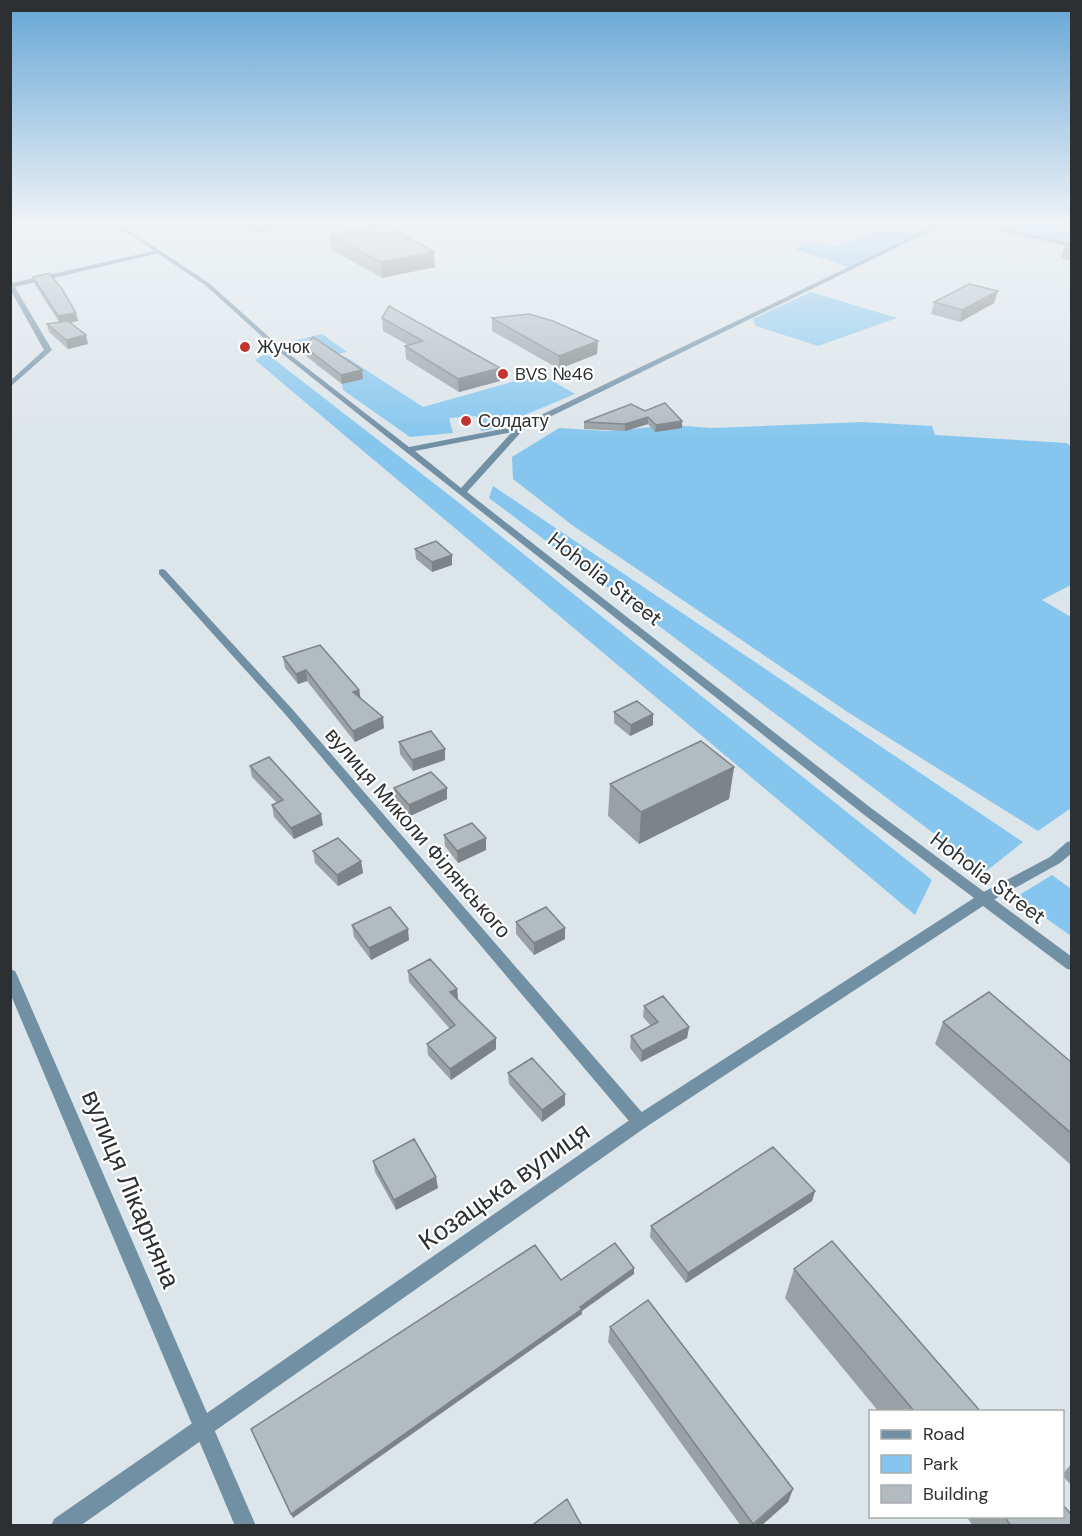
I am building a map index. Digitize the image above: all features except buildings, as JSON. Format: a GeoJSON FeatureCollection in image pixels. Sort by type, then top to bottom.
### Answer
{"type":"FeatureCollection","features":[{"type":"Feature","properties":{"kind":"street"},"geometry":{"type":"LineString","coordinates":[[10,385],[48,350],[17,295]]}},
{"type":"Feature","properties":{"kind":"street","name":"Hoholia Street"},"geometry":{"type":"LineString","coordinates":[[219,295],[278,348],[867,812],[1071,965]]}},
{"type":"Feature","properties":{"kind":"street"},"geometry":{"type":"LineString","coordinates":[[408,450],[520,428],[796,295]]}},
{"type":"Feature","properties":{"kind":"street"},"geometry":{"type":"LineString","coordinates":[[462,492],[520,428]]}},
{"type":"Feature","properties":{"kind":"street","name":"вулиця Миколи Філянського"},"geometry":{"type":"LineString","coordinates":[[162,572],[289,711],[640,1122]]}},
{"type":"Feature","properties":{"kind":"street","name":"Козацька вулиця"},"geometry":{"type":"LineString","coordinates":[[61,1526],[640,1122],[983,899],[1055,860],[1071,845]]}},
{"type":"Feature","properties":{"kind":"street","name":"вулиця Лікарняна"},"geometry":{"type":"LineString","coordinates":[[10,975],[205,1424],[246,1526]]}},
{"type":"Feature","properties":{"kind":"green space"},"geometry":{"type":"Polygon","coordinates":[[[805,295],[820,295],[897,318],[818,346],[756,326],[753,319],[805,295]]]}},
{"type":"Feature","properties":{"kind":"green space"},"geometry":{"type":"Polygon","coordinates":[[[322,334],[347,352],[312,359],[289,342],[322,334]]]}},
{"type":"Feature","properties":{"kind":"green space"},"geometry":{"type":"Polygon","coordinates":[[[266,353],[458,502],[932,880],[915,915],[255,360],[266,353]]]}},
{"type":"Feature","properties":{"kind":"green space"},"geometry":{"type":"Polygon","coordinates":[[[346,357],[423,407],[540,374],[575,394],[489,430],[481,431],[476,416],[449,418],[453,433],[410,437],[343,390],[342,384],[362,378],[343,365],[324,370],[315,364],[346,357]]]}},
{"type":"Feature","properties":{"kind":"green space"},"geometry":{"type":"Polygon","coordinates":[[[863,422],[932,426],[935,435],[1067,443],[1072,448],[1071,585],[1042,600],[1071,617],[1071,808],[1038,831],[849,713],[572,525],[513,479],[512,457],[559,428],[607,431],[673,425],[711,428],[863,422]]]}},
{"type":"Feature","properties":{"kind":"green space"},"geometry":{"type":"Polygon","coordinates":[[[493,486],[1023,842],[985,872],[489,498],[493,486]]]}},
{"type":"Feature","properties":{"kind":"green space"},"geometry":{"type":"Polygon","coordinates":[[[1052,875],[1071,889],[1071,936],[1016,897],[1052,875]]]}},
{"type":"Feature","properties":{"kind":"place","name":"Жучок"},"geometry":{"type":"Point","coordinates":[245,347]}},
{"type":"Feature","properties":{"kind":"place","name":"BVS №46"},"geometry":{"type":"Point","coordinates":[503,374]}},
{"type":"Feature","properties":{"kind":"place","name":"Солдату"},"geometry":{"type":"Point","coordinates":[466,421]}}]}
